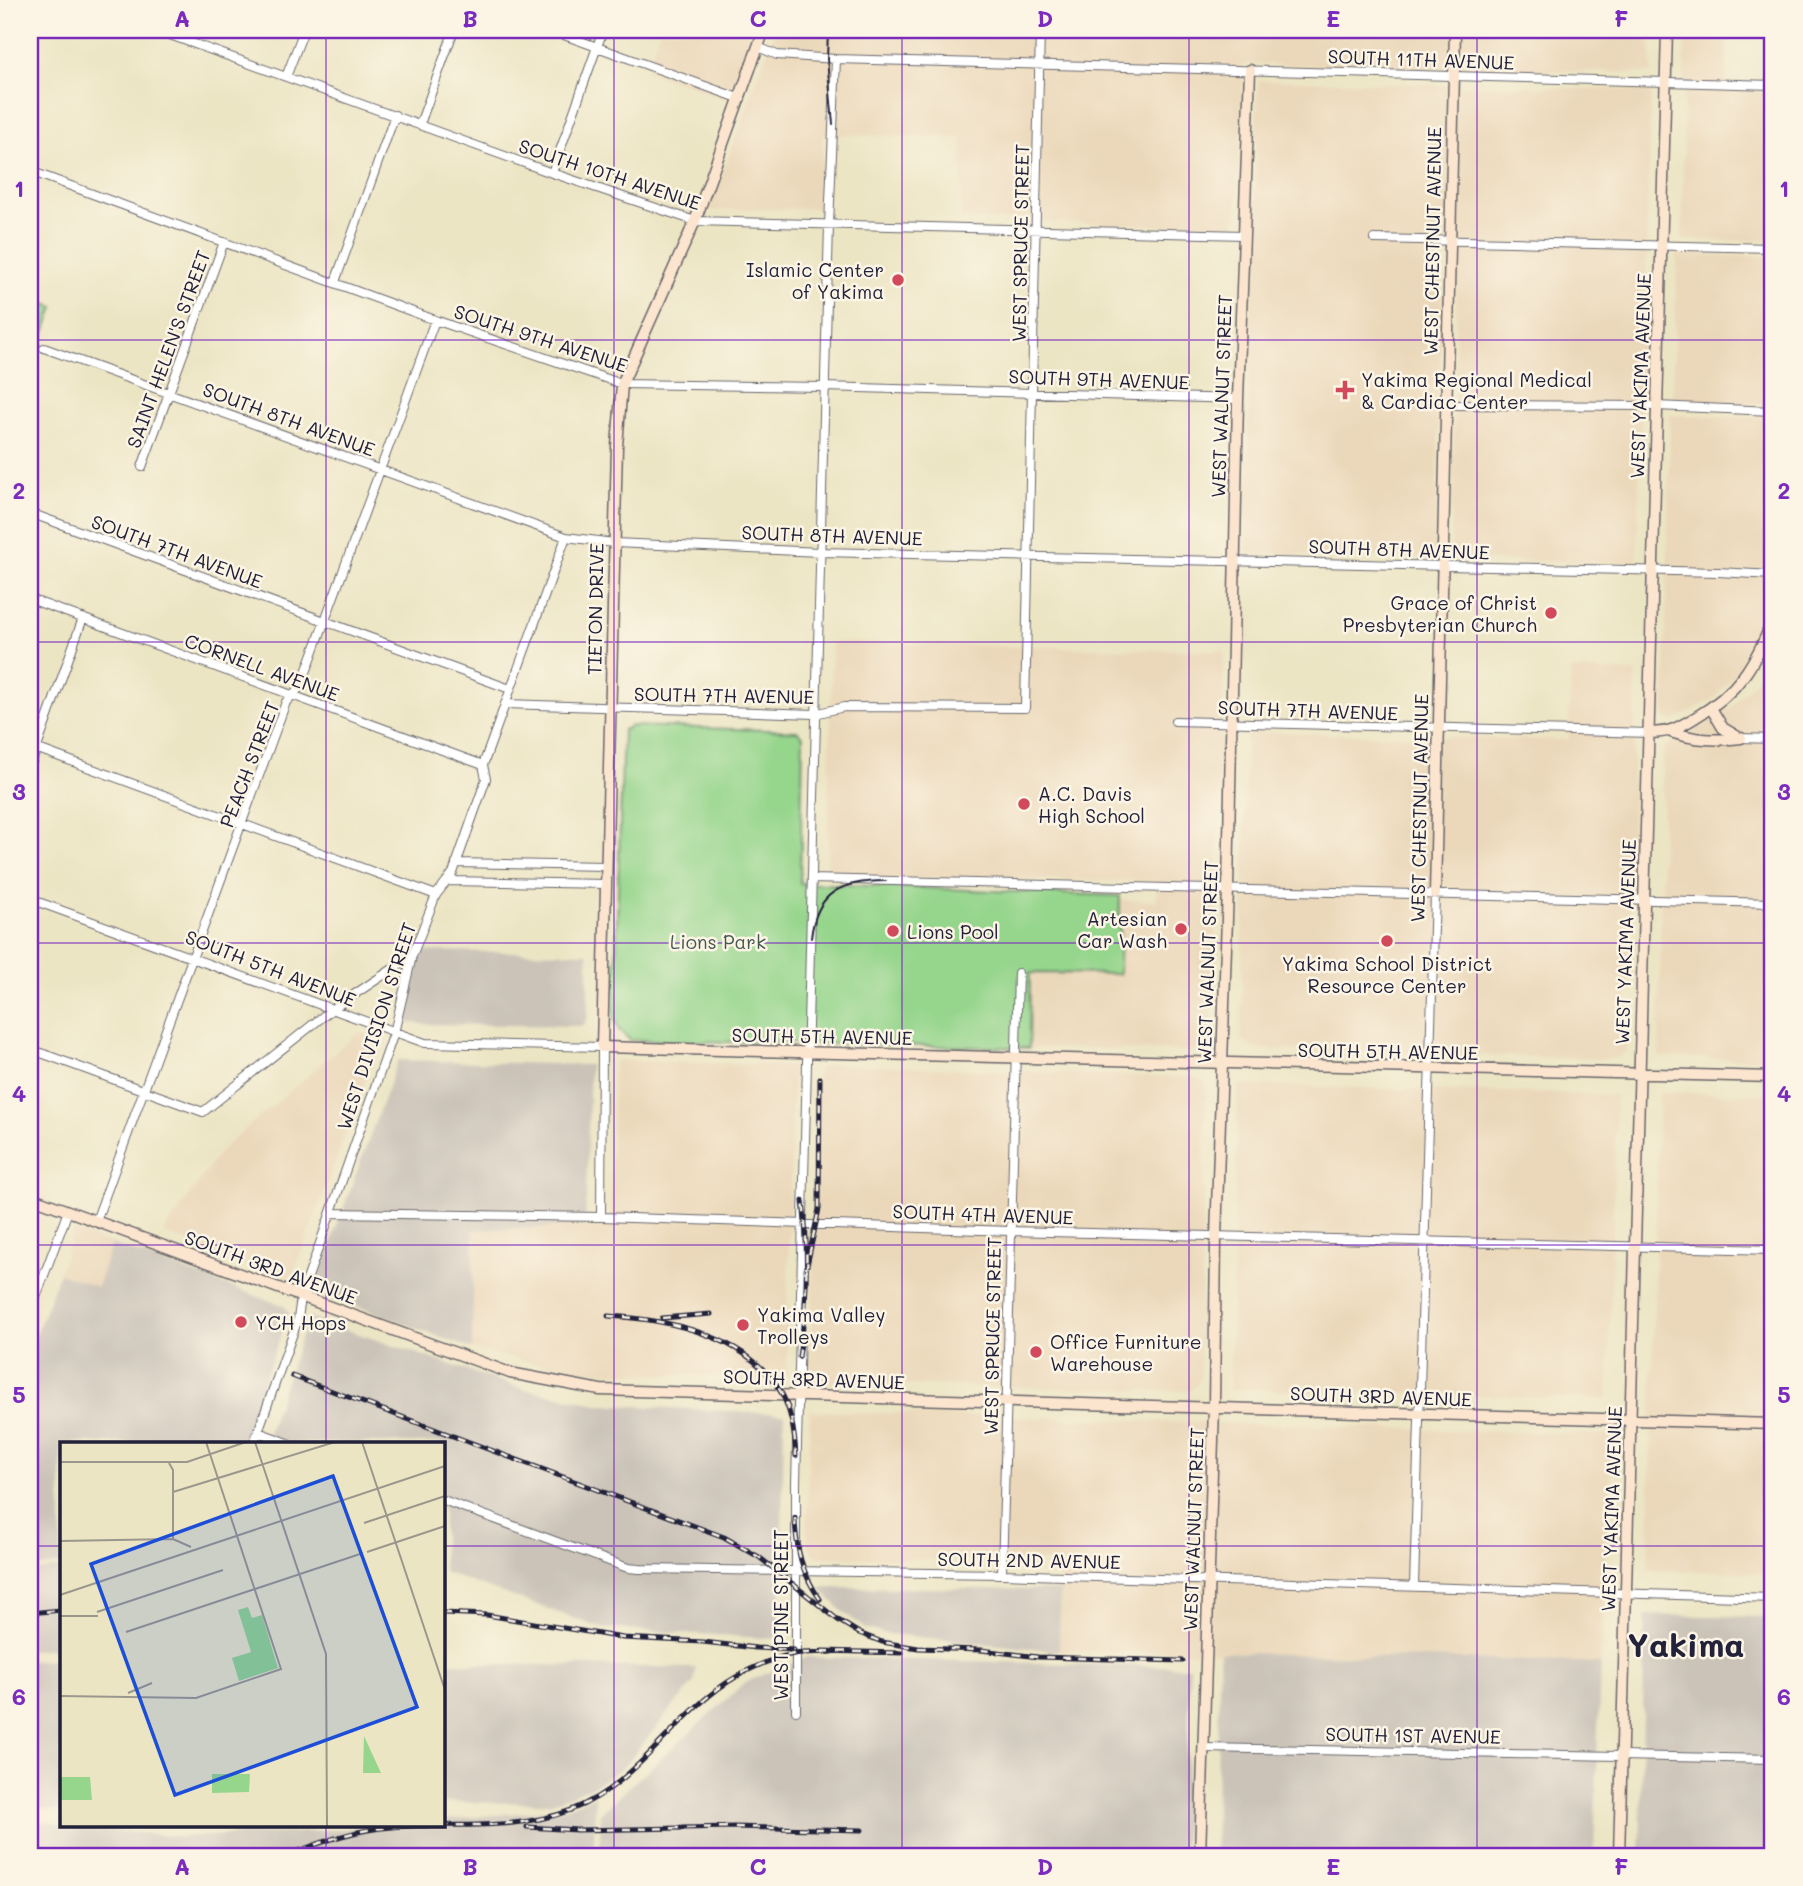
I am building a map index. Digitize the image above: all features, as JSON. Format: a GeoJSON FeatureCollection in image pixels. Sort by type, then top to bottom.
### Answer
{"type":"FeatureCollection","features":[{"type":"Feature","properties":{"kind":"street","name":"SOUTH 10TH AVENUE"},"geometry":{"type":"LineString","coordinates":[[159,30],[552,173],[695,221],[1244,235]]}},
{"type":"Feature","properties":{"kind":"street"},"geometry":{"type":"LineString","coordinates":[[286,77],[304,30]]}},
{"type":"Feature","properties":{"kind":"street"},"geometry":{"type":"LineString","coordinates":[[420,124],[454,30]]}},
{"type":"Feature","properties":{"kind":"street"},"geometry":{"type":"LineString","coordinates":[[550,30],[741,99]]}},
{"type":"Feature","properties":{"kind":"street"},"geometry":{"type":"LineString","coordinates":[[552,173],[603,30]]}},
{"type":"Feature","properties":{"kind":"street","name":"TIETON DRIVE"},"geometry":{"type":"LineString","coordinates":[[601,1216],[602,1047],[614,543],[622,384],[695,221],[764,30]]}},
{"type":"Feature","properties":{"kind":"street","name":"WEST SPRUCE STREET"},"geometry":{"type":"LineString","coordinates":[[1026,709],[1040,30]]}},
{"type":"Feature","properties":{"kind":"street","name":"WEST CHESTNUT AVENUE"},"geometry":{"type":"LineString","coordinates":[[1414,1586],[1426,1240],[1455,30]]}},
{"type":"Feature","properties":{"kind":"street","name":"WEST YAKIMA AVENUE"},"geometry":{"type":"LineString","coordinates":[[1619,1856],[1667,30]]}},
{"type":"Feature","properties":{"kind":"street","name":"SOUTH 11TH AVENUE"},"geometry":{"type":"LineString","coordinates":[[758,47],[777,55],[836,60],[1773,85]]}},
{"type":"Feature","properties":{"kind":"street","name":"WEST PINE STREET"},"geometry":{"type":"LineString","coordinates":[[796,1711],[795,1518],[824,387],[836,60]]}},
{"type":"Feature","properties":{"kind":"street","name":"WEST WALNUT STREET"},"geometry":{"type":"LineString","coordinates":[[1200,1856],[1228,889],[1238,399],[1250,70]]}},
{"type":"Feature","properties":{"kind":"street"},"geometry":{"type":"LineString","coordinates":[[335,282],[395,115]]}},
{"type":"Feature","properties":{"kind":"street","name":"SOUTH 9TH AVENUE"},"geometry":{"type":"LineString","coordinates":[[30,171],[435,320],[622,384],[1238,399]]}},
{"type":"Feature","properties":{"kind":"street"},"geometry":{"type":"LineString","coordinates":[[1374,239],[1773,248]]}},
{"type":"Feature","properties":{"kind":"street","name":"SAINT HELEN'S STREET"},"geometry":{"type":"LineString","coordinates":[[142,467],[224,242]]}},
{"type":"Feature","properties":{"kind":"street","name":"PEACH STREET"},"geometry":{"type":"LineString","coordinates":[[96,1221],[146,1091],[286,702],[301,686],[435,320]]}},
{"type":"Feature","properties":{"kind":"street","name":"SOUTH 8TH AVENUE"},"geometry":{"type":"LineString","coordinates":[[44,348],[566,537],[614,543],[820,552],[1773,575]]}},
{"type":"Feature","properties":{"kind":"street"},"geometry":{"type":"LineString","coordinates":[[1446,405],[1656,406],[1773,411]]}},
{"type":"Feature","properties":{"kind":"street","name":"SOUTH 7TH AVENUE"},"geometry":{"type":"LineString","coordinates":[[30,513],[510,689]]}},
{"type":"Feature","properties":{"kind":"street","name":"WEST DIVISION STREET"},"geometry":{"type":"LineString","coordinates":[[254,1442],[298,1318],[301,1297],[394,1033],[412,956],[436,895],[448,881],[456,863],[486,779],[483,765],[566,537]]}},
{"type":"Feature","properties":{"kind":"street","name":"CORNELL AVENUE"},"geometry":{"type":"LineString","coordinates":[[30,599],[483,765]]}},
{"type":"Feature","properties":{"kind":"street"},"geometry":{"type":"LineString","coordinates":[[30,767],[33,747],[83,618]]}},
{"type":"Feature","properties":{"kind":"street"},"geometry":{"type":"LineString","coordinates":[[1671,732],[1711,708],[1743,678],[1772,625]]}},
{"type":"Feature","properties":{"kind":"street","name":"SOUTH 7TH AVENUE"},"geometry":{"type":"LineString","coordinates":[[505,704],[815,714],[844,707],[1026,709]]}},
{"type":"Feature","properties":{"kind":"street"},"geometry":{"type":"LineString","coordinates":[[1711,708],[1723,728],[1741,738]]}},
{"type":"Feature","properties":{"kind":"street","name":"SOUTH 7TH AVENUE"},"geometry":{"type":"LineString","coordinates":[[1175,721],[1650,733]]}},
{"type":"Feature","properties":{"kind":"street"},"geometry":{"type":"LineString","coordinates":[[1650,733],[1671,732],[1693,739],[1773,739]]}},
{"type":"Feature","properties":{"kind":"street"},"geometry":{"type":"LineString","coordinates":[[33,747],[436,895]]}},
{"type":"Feature","properties":{"kind":"street"},"geometry":{"type":"LineString","coordinates":[[456,863],[606,866]]}},
{"type":"Feature","properties":{"kind":"street"},"geometry":{"type":"LineString","coordinates":[[812,879],[1773,903]]}},
{"type":"Feature","properties":{"kind":"street"},"geometry":{"type":"LineString","coordinates":[[448,881],[606,884]]}},
{"type":"Feature","properties":{"kind":"street","name":"SOUTH 5TH AVENUE"},"geometry":{"type":"LineString","coordinates":[[30,899],[425,1043],[1773,1077]]}},
{"type":"Feature","properties":{"kind":"street"},"geometry":{"type":"LineString","coordinates":[[30,1049],[203,1112],[331,1010],[412,956]]}},
{"type":"Feature","properties":{"kind":"street","name":"WEST SPRUCE STREET"},"geometry":{"type":"LineString","coordinates":[[1002,1574],[1018,973]]}},
{"type":"Feature","properties":{"kind":"street","name":"SOUTH 3RD AVENUE"},"geometry":{"type":"LineString","coordinates":[[30,1197],[510,1373],[600,1391],[1773,1424]]}},
{"type":"Feature","properties":{"kind":"street"},"geometry":{"type":"LineString","coordinates":[[30,1313],[68,1211]]}},
{"type":"Feature","properties":{"kind":"street","name":"SOUTH 4TH AVENUE"},"geometry":{"type":"LineString","coordinates":[[331,1213],[601,1216],[803,1225],[1216,1237],[1773,1250]]}},
{"type":"Feature","properties":{"kind":"street"},"geometry":{"type":"LineString","coordinates":[[258,1432],[285,1442]]}},
{"type":"Feature","properties":{"kind":"street","name":"SOUTH 2ND AVENUE"},"geometry":{"type":"LineString","coordinates":[[444,1500],[628,1567],[1002,1574],[1773,1598]]}},
{"type":"Feature","properties":{"kind":"street","name":"SOUTH 1ST AVENUE"},"geometry":{"type":"LineString","coordinates":[[1204,1748],[1773,1759]]}},
{"type":"Feature","properties":{"kind":"shaded area"},"geometry":{"type":"Polygon","coordinates":[[[660,30],[752,30],[728,99],[646,70],[660,30]]]}},
{"type":"Feature","properties":{"kind":"shaded area"},"geometry":{"type":"Polygon","coordinates":[[[775,30],[1649,30],[1652,73],[1244,64],[1236,228],[961,219],[962,138],[822,134],[823,208],[709,210],[775,30]]]}},
{"type":"Feature","properties":{"kind":"shaded area"},"geometry":{"type":"Polygon","coordinates":[[[1685,30],[1728,30],[1726,90],[1773,92],[1773,241],[1682,240],[1685,30]]]}},
{"type":"Feature","properties":{"kind":"shaded area"},"geometry":{"type":"Polygon","coordinates":[[[1258,80],[1651,90],[1637,563],[1451,560],[1458,223],[1444,224],[1435,558],[1245,553],[1258,80]]]}},
{"type":"Feature","properties":{"kind":"shaded area"},"geometry":{"type":"Polygon","coordinates":[[[1677,254],[1773,257],[1773,404],[1672,401],[1677,254]]]}},
{"type":"Feature","properties":{"kind":"shaded area"},"geometry":{"type":"Polygon","coordinates":[[[1670,415],[1773,418],[1773,598],[1766,619],[1743,664],[1715,698],[1672,721],[1664,716],[1670,415]]]}},
{"type":"Feature","properties":{"kind":"shaded area","name":"A.C. Davis High School"},"geometry":{"type":"Polygon","coordinates":[[[832,642],[1224,651],[1211,1039],[1202,1051],[1029,1048],[1030,973],[1119,974],[1120,900],[1156,901],[1157,881],[827,877],[832,642]]]}},
{"type":"Feature","properties":{"kind":"shaded area"},"geometry":{"type":"Polygon","coordinates":[[[1773,652],[1773,1060],[1659,1057],[1663,749],[1732,706],[1758,678],[1773,652]]]}},
{"type":"Feature","properties":{"kind":"shaded area"},"geometry":{"type":"Polygon","coordinates":[[[1571,670],[1636,672],[1626,1051],[1617,1059],[1255,1049],[1241,1039],[1246,738],[1252,732],[1568,740],[1571,670]]]}},
{"type":"Feature","properties":{"kind":"shaded area"},"geometry":{"type":"Polygon","coordinates":[[[420,951],[588,953],[588,1017],[583,1026],[407,1022],[420,951]]]}},
{"type":"Feature","properties":{"kind":"shaded area"},"geometry":{"type":"Polygon","coordinates":[[[359,1032],[381,1039],[293,1274],[283,1278],[163,1233],[221,1150],[359,1032]]]}},
{"type":"Feature","properties":{"kind":"shaded area"},"geometry":{"type":"Polygon","coordinates":[[[398,1060],[590,1065],[585,1226],[474,1230],[472,1349],[319,1292],[316,1283],[398,1060]]]}},
{"type":"Feature","properties":{"kind":"shaded area"},"geometry":{"type":"Polygon","coordinates":[[[614,1060],[793,1066],[786,1378],[600,1372],[551,1367],[472,1349],[474,1230],[610,1226],[614,1060]]]}},
{"type":"Feature","properties":{"kind":"shaded area"},"geometry":{"type":"Polygon","coordinates":[[[827,1064],[1196,1078],[1206,1082],[1200,1380],[1190,1391],[818,1383],[810,1379],[818,1070],[827,1064]]]}},
{"type":"Feature","properties":{"kind":"shaded area"},"geometry":{"type":"Polygon","coordinates":[[[1238,1085],[1616,1095],[1608,1399],[1230,1389],[1238,1085]]]}},
{"type":"Feature","properties":{"kind":"shaded area"},"geometry":{"type":"Polygon","coordinates":[[[1659,1092],[1773,1095],[1773,1573],[1648,1570],[1659,1092]]]}},
{"type":"Feature","properties":{"kind":"shaded area"},"geometry":{"type":"Polygon","coordinates":[[[74,1230],[112,1244],[97,1287],[59,1273],[74,1230]]]}},
{"type":"Feature","properties":{"kind":"shaded area"},"geometry":{"type":"Polygon","coordinates":[[[112,1244],[284,1306],[289,1313],[241,1442],[60,1442],[60,1564],[30,1569],[30,1351],[59,1273],[97,1287],[112,1244]]]}},
{"type":"Feature","properties":{"kind":"shaded area"},"geometry":{"type":"Polygon","coordinates":[[[308,1317],[523,1389],[597,1404],[784,1414],[780,1639],[601,1628],[444,1572],[444,1442],[264,1442],[308,1317]]]}},
{"type":"Feature","properties":{"kind":"shaded area"},"geometry":{"type":"Polygon","coordinates":[[[810,1411],[1613,1435],[1600,1663],[1220,1652],[1059,1651],[1061,1562],[820,1557],[813,1554],[808,1545],[807,1534],[810,1411]]]}},
{"type":"Feature","properties":{"kind":"shaded area"},"geometry":{"type":"Polygon","coordinates":[[[60,1567],[60,1648],[30,1650],[30,1572],[60,1567]]]}},
{"type":"Feature","properties":{"kind":"shaded area"},"geometry":{"type":"Polygon","coordinates":[[[819,1587],[1060,1590],[1059,1651],[888,1634],[866,1629],[842,1611],[819,1587]]]}},
{"type":"Feature","properties":{"kind":"shaded area"},"geometry":{"type":"Polygon","coordinates":[[[1645,1615],[1773,1617],[1773,1856],[1640,1856],[1645,1615]]]}},
{"type":"Feature","properties":{"kind":"shaded area"},"geometry":{"type":"Polygon","coordinates":[[[1220,1652],[1600,1663],[1594,1856],[1215,1856],[1220,1652]]]}},
{"type":"Feature","properties":{"kind":"shaded area"},"geometry":{"type":"Polygon","coordinates":[[[807,1657],[1190,1667],[1184,1856],[600,1856],[600,1813],[746,1682],[807,1657]]]}},
{"type":"Feature","properties":{"kind":"shaded area"},"geometry":{"type":"Polygon","coordinates":[[[60,1659],[60,1810],[46,1810],[30,1804],[30,1661],[60,1659]]]}},
{"type":"Feature","properties":{"kind":"shaded area"},"geometry":{"type":"Polygon","coordinates":[[[444,1663],[696,1668],[694,1682],[624,1766],[592,1787],[551,1803],[444,1802],[444,1663]]]}},
{"type":"Feature","properties":{"kind":"shaded area"},"geometry":{"type":"Polygon","coordinates":[[[595,1795],[594,1856],[30,1856],[30,1818],[60,1826],[182,1837],[306,1832],[374,1826],[444,1826],[444,1820],[563,1809],[595,1795]]]}},
{"type":"Feature","properties":{"kind":"green space"},"geometry":{"type":"Polygon","coordinates":[[[30,299],[54,307],[30,375],[30,299]]]}},
{"type":"Feature","properties":{"kind":"green space","name":"Lions Park"},"geometry":{"type":"Polygon","coordinates":[[[631,726],[797,731],[803,736],[800,883],[1120,896],[1119,974],[1030,973],[1029,1048],[630,1040],[619,1030],[614,1018],[623,730],[631,726]]]}},
{"type":"Feature","properties":{"kind":"tram line"},"geometry":{"type":"LineString","coordinates":[[828,30],[827,59],[833,124]]}},
{"type":"Feature","properties":{"kind":"tram line"},"geometry":{"type":"LineString","coordinates":[[811,938],[819,909],[825,899],[834,892],[856,883],[886,881]]}},
{"type":"Feature","properties":{"kind":"railway"},"geometry":{"type":"LineString","coordinates":[[806,1270],[819,1209],[820,1078]]}},
{"type":"Feature","properties":{"kind":"railway"},"geometry":{"type":"LineString","coordinates":[[799,1357],[806,1279],[803,1201]]}},
{"type":"Feature","properties":{"kind":"railway"},"geometry":{"type":"LineString","coordinates":[[662,1318],[711,1314]]}},
{"type":"Feature","properties":{"kind":"railway"},"geometry":{"type":"LineString","coordinates":[[608,1316],[656,1321],[706,1334],[749,1358],[768,1374],[782,1394],[792,1424],[796,1456]]}},
{"type":"Feature","properties":{"kind":"railway"},"geometry":{"type":"LineString","coordinates":[[292,1376],[724,1537],[759,1557],[838,1620],[859,1633],[882,1642],[918,1648],[981,1650],[1038,1657],[1183,1661]]}},
{"type":"Feature","properties":{"kind":"railway"},"geometry":{"type":"LineString","coordinates":[[795,1518],[801,1561],[820,1599]]}},
{"type":"Feature","properties":{"kind":"railway"},"geometry":{"type":"LineString","coordinates":[[30,1613],[60,1610]]}},
{"type":"Feature","properties":{"kind":"railway"},"geometry":{"type":"LineString","coordinates":[[444,1613],[487,1615],[623,1638],[794,1650]]}},
{"type":"Feature","properties":{"kind":"railway"},"geometry":{"type":"LineString","coordinates":[[822,1651],[902,1653]]}},
{"type":"Feature","properties":{"kind":"railway"},"geometry":{"type":"LineString","coordinates":[[444,1826],[505,1824],[549,1817],[571,1810],[611,1788],[692,1711],[718,1689],[739,1676],[783,1657],[799,1653],[832,1652]]}},
{"type":"Feature","properties":{"kind":"railway"},"geometry":{"type":"LineString","coordinates":[[285,1856],[337,1837],[363,1831],[414,1826]]}},
{"type":"Feature","properties":{"kind":"railway"},"geometry":{"type":"LineString","coordinates":[[527,1827],[577,1830],[734,1827],[862,1830]]}},
{"type":"Feature","properties":{"kind":"place","name":"Islamic Center of Yakima"},"geometry":{"type":"Point","coordinates":[898,280]}},
{"type":"Feature","properties":{"kind":"place","name":"Yakima Regional Medical & Cardiac Center"},"geometry":{"type":"Point","coordinates":[1345,390]}},
{"type":"Feature","properties":{"kind":"place","name":"Grace of Christ Presbyterian Church"},"geometry":{"type":"Point","coordinates":[1551,613]}},
{"type":"Feature","properties":{"kind":"place","name":"A.C. Davis High School"},"geometry":{"type":"Point","coordinates":[1024,804]}},
{"type":"Feature","properties":{"kind":"place","name":"Artesian Car Wash"},"geometry":{"type":"Point","coordinates":[1181,929]}},
{"type":"Feature","properties":{"kind":"place","name":"Lions Pool"},"geometry":{"type":"Point","coordinates":[893,931]}},
{"type":"Feature","properties":{"kind":"place","name":"Yakima School District Resource Center"},"geometry":{"type":"Point","coordinates":[1387,941]}},
{"type":"Feature","properties":{"kind":"place","name":"YCH Hops"},"geometry":{"type":"Point","coordinates":[241,1322]}},
{"type":"Feature","properties":{"kind":"place","name":"Yakima Valley Trolleys"},"geometry":{"type":"Point","coordinates":[743,1325]}},
{"type":"Feature","properties":{"kind":"place","name":"Office Furniture Warehouse"},"geometry":{"type":"Point","coordinates":[1036,1352]}},
{"type":"Feature","properties":{"kind":"district","name":"Yakima"},"geometry":{"type":"Point","coordinates":[1686,1643]}}]}
